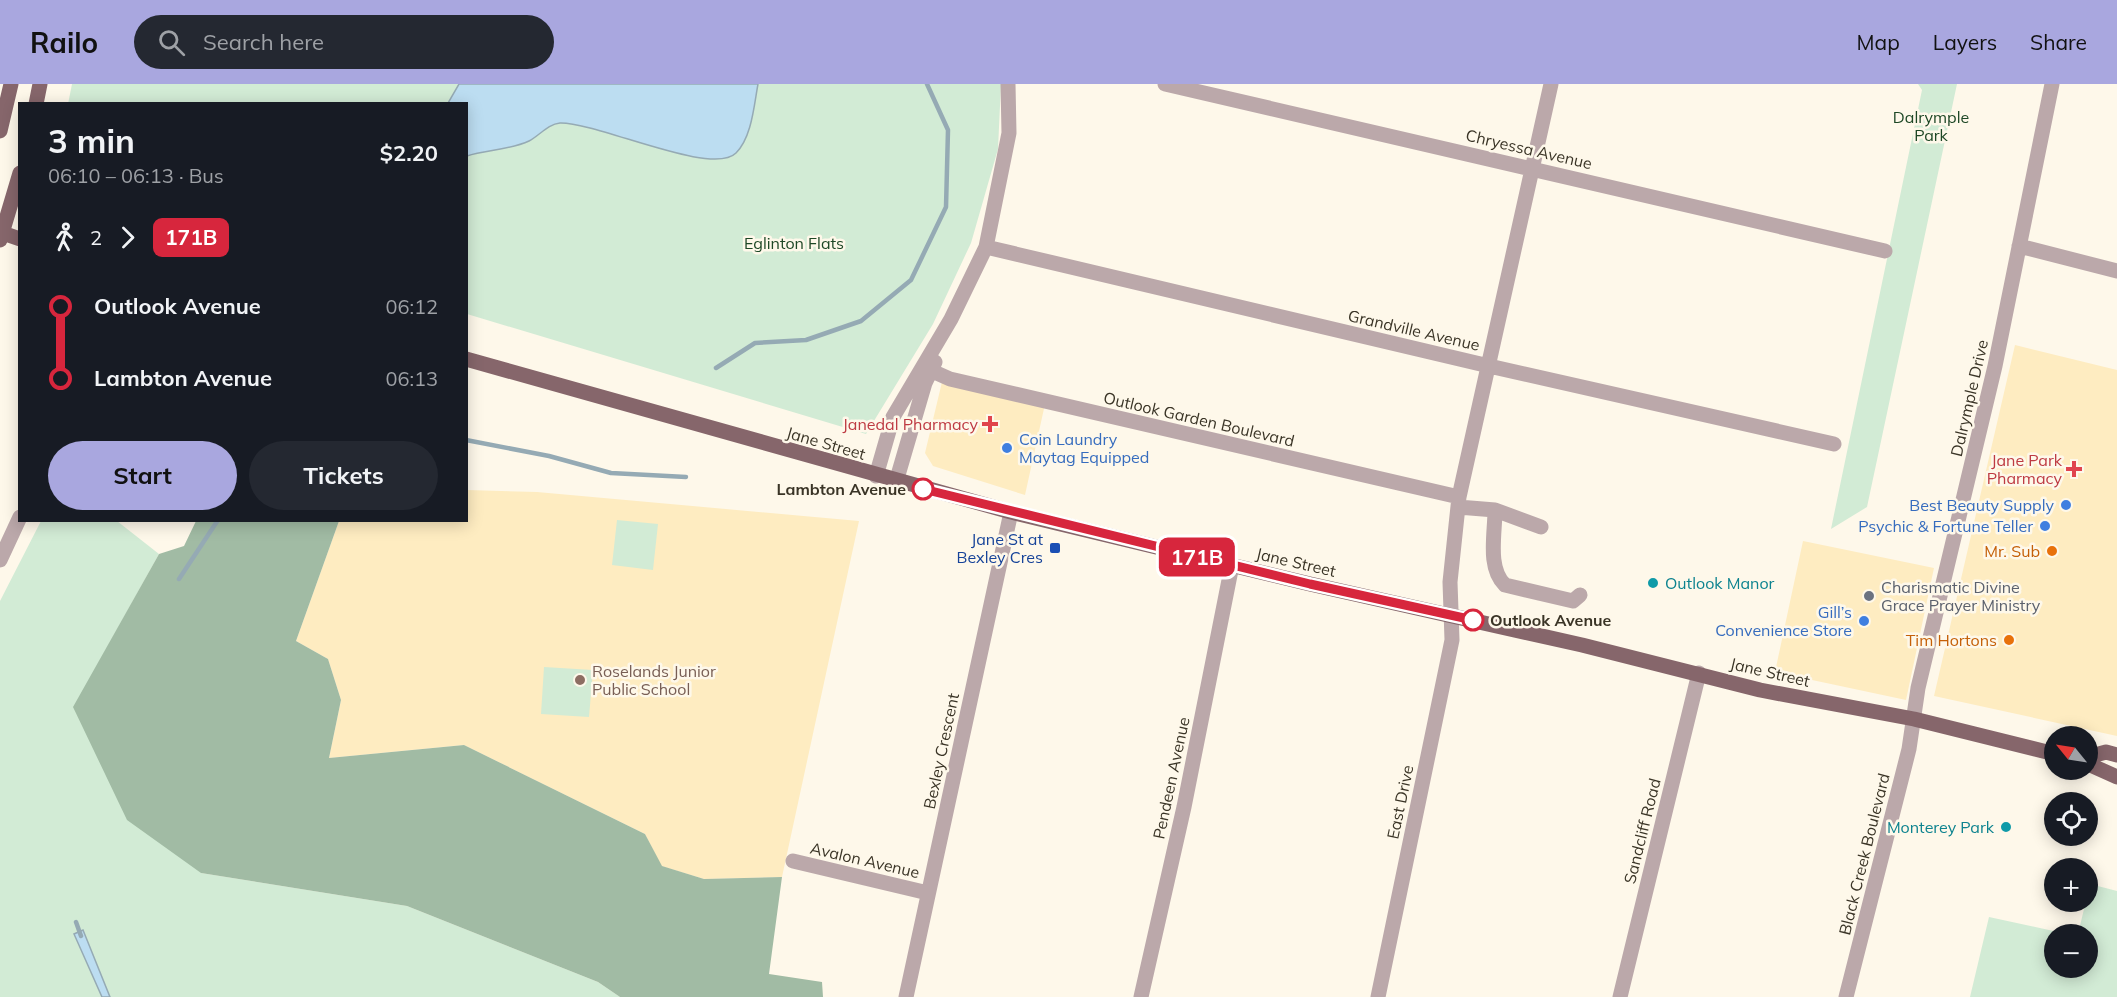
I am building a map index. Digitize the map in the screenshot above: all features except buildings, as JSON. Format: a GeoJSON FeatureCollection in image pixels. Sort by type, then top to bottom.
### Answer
{"type":"FeatureCollection","features":[{"type":"Feature","properties":{"kind":"main road"},"geometry":{"type":"LineString","coordinates":[[0,131],[11,84]]}},
{"type":"Feature","properties":{"kind":"main road"},"geometry":{"type":"LineString","coordinates":[[36,102],[40,84]]}},
{"type":"Feature","properties":{"kind":"main road"},"geometry":{"type":"LineString","coordinates":[[18,179],[1,235],[18,239]]}},
{"type":"Feature","properties":{"kind":"main road","name":"Jane Street"},"geometry":{"type":"LineString","coordinates":[[468,360],[896,482],[1011,512],[1699,673],[1760,690],[1914,719],[2044,751]]}},
{"type":"Feature","properties":{"kind":"main road"},"geometry":{"type":"LineString","coordinates":[[2098,754],[2106,752],[2117,755]]}},
{"type":"Feature","properties":{"kind":"main road"},"geometry":{"type":"LineString","coordinates":[[2098,768],[2117,777]]}},
{"type":"Feature","properties":{"kind":"street"},"geometry":{"type":"LineString","coordinates":[[876,476],[893,417],[951,319],[986,247],[1009,133],[1008,84]]}},
{"type":"Feature","properties":{"kind":"street","name":"Chryessa Avenue"},"geometry":{"type":"LineString","coordinates":[[1165,84],[1532,167],[1885,251]]}},
{"type":"Feature","properties":{"kind":"street"},"geometry":{"type":"LineString","coordinates":[[1452,615],[1450,582],[1459,502],[1551,84]]}},
{"type":"Feature","properties":{"kind":"street","name":"Dalrymple Drive"},"geometry":{"type":"LineString","coordinates":[[1914,719],[1918,688],[1995,366],[2052,84]]}},
{"type":"Feature","properties":{"kind":"street"},"geometry":{"type":"LineString","coordinates":[[2019,246],[2117,271]]}},
{"type":"Feature","properties":{"kind":"street","name":"Grandville Avenue"},"geometry":{"type":"LineString","coordinates":[[986,247],[1489,366],[1834,444]]}},
{"type":"Feature","properties":{"kind":"street"},"geometry":{"type":"LineString","coordinates":[[896,482],[925,383],[932,371],[951,319]]}},
{"type":"Feature","properties":{"kind":"street","name":"Outlook Garden Boulevard"},"geometry":{"type":"LineString","coordinates":[[932,371],[950,380],[1495,510],[1541,527]]}},
{"type":"Feature","properties":{"kind":"street"},"geometry":{"type":"LineString","coordinates":[[1495,510],[1494,565],[1498,578],[1505,585],[1573,601],[1580,595]]}},
{"type":"Feature","properties":{"kind":"street","name":"Bexley Crescent"},"geometry":{"type":"LineString","coordinates":[[906,997],[1011,512]]}},
{"type":"Feature","properties":{"kind":"street"},"geometry":{"type":"LineString","coordinates":[[0,560],[18,521]]}},
{"type":"Feature","properties":{"kind":"street","name":"Pendeen Avenue"},"geometry":{"type":"LineString","coordinates":[[1141,997],[1184,807],[1232,565]]}},
{"type":"Feature","properties":{"kind":"street","name":"East Drive"},"geometry":{"type":"LineString","coordinates":[[1378,997],[1452,640],[1452,615]]}},
{"type":"Feature","properties":{"kind":"street","name":"Sandcliff Road"},"geometry":{"type":"LineString","coordinates":[[1624,996],[1699,673]]}},
{"type":"Feature","properties":{"kind":"street","name":"Black Creek Boulevard"},"geometry":{"type":"LineString","coordinates":[[1846,997],[1914,719]]}},
{"type":"Feature","properties":{"kind":"street","name":"Avalon Avenue"},"geometry":{"type":"LineString","coordinates":[[793,861],[928,893]]}},
{"type":"Feature","properties":{"kind":"shaded area"},"geometry":{"type":"Polygon","coordinates":[[[2015,345],[2117,370],[2117,736],[2098,732],[2098,726],[2071,726],[1934,696],[2015,345]]]}},
{"type":"Feature","properties":{"kind":"shaded area"},"geometry":{"type":"Polygon","coordinates":[[[942,382],[1045,404],[1025,495],[933,466],[925,453],[942,382]]]}},
{"type":"Feature","properties":{"kind":"shaded area","name":"Roselands Junior Public School"},"geometry":{"type":"Polygon","coordinates":[[[468,490],[537,492],[859,521],[782,877],[704,879],[661,866],[645,834],[464,745],[329,758],[341,700],[328,659],[296,641],[339,522],[468,522],[468,490]]]}},
{"type":"Feature","properties":{"kind":"shaded area"},"geometry":{"type":"Polygon","coordinates":[[[1803,541],[1934,568],[1906,700],[1775,672],[1803,541]]]}},
{"type":"Feature","properties":{"kind":"green space","name":"Eglinton Flats"},"geometry":{"type":"Polygon","coordinates":[[[72,84],[1001,84],[998,149],[971,243],[933,324],[866,434],[468,314],[468,102],[68,102],[72,84]]]}},
{"type":"Feature","properties":{"kind":"green space","name":"Dalrymple Park"},"geometry":{"type":"Polygon","coordinates":[[[1918,84],[1957,84],[1867,507],[1831,529],[1922,90],[1918,84]]]}},
{"type":"Feature","properties":{"kind":"green space"},"geometry":{"type":"Polygon","coordinates":[[[617,520],[658,524],[653,570],[612,565],[617,520]]]}},
{"type":"Feature","properties":{"kind":"green space"},"geometry":{"type":"Polygon","coordinates":[[[40,522],[118,522],[159,554],[74,707],[201,873],[407,906],[598,982],[620,997],[0,997],[0,601],[40,522]]]}},
{"type":"Feature","properties":{"kind":"green space"},"geometry":{"type":"Polygon","coordinates":[[[196,522],[339,522],[296,641],[328,659],[341,700],[329,758],[464,745],[645,834],[662,866],[704,879],[782,877],[769,974],[822,982],[823,997],[620,997],[598,982],[407,906],[201,873],[127,820],[73,707],[159,554],[184,546],[196,522]]]}},
{"type":"Feature","properties":{"kind":"green space"},"geometry":{"type":"Polygon","coordinates":[[[544,667],[593,670],[589,717],[541,714],[544,667]]]}},
{"type":"Feature","properties":{"kind":"green space"},"geometry":{"type":"Polygon","coordinates":[[[2098,886],[2117,891],[2117,997],[1970,997],[1989,917],[2044,929],[2044,978],[2098,978],[2098,924],[2080,924],[2083,912],[2098,912],[2098,886]]]}},
{"type":"Feature","properties":{"kind":"water"},"geometry":{"type":"Polygon","coordinates":[[[459,84],[758,84],[746,138],[736,153],[723,159],[680,154],[577,125],[560,123],[522,144],[468,156],[468,102],[449,102],[459,84]]]}},
{"type":"Feature","properties":{"kind":"water"},"geometry":{"type":"Polygon","coordinates":[[[83,930],[110,997],[102,997],[74,934],[83,930]]]}},
{"type":"Feature","properties":{"kind":"waterway"},"geometry":{"type":"LineString","coordinates":[[716,368],[755,343],[806,340],[861,321],[911,280],[946,207],[948,130],[927,84]]}},
{"type":"Feature","properties":{"kind":"waterway"},"geometry":{"type":"LineString","coordinates":[[468,440],[549,456],[611,473],[686,477]]}},
{"type":"Feature","properties":{"kind":"waterway"},"geometry":{"type":"LineString","coordinates":[[179,579],[217,522]]}},
{"type":"Feature","properties":{"kind":"waterway"},"geometry":{"type":"LineString","coordinates":[[76,922],[81,936]]}},
{"type":"Feature","properties":{"kind":"bus line","name":"171B"},"geometry":{"type":"LineString","coordinates":[[923,489],[1310,584],[1473,620]]}},
{"type":"Feature","properties":{"kind":"place","name":"Janedal Pharmacy"},"geometry":{"type":"Point","coordinates":[990,424]}},
{"type":"Feature","properties":{"kind":"place","name":"Coin Laundry Maytag Equipped"},"geometry":{"type":"Point","coordinates":[1007,448]}},
{"type":"Feature","properties":{"kind":"place","name":"Jane Park Pharmacy"},"geometry":{"type":"Point","coordinates":[2074,469]}},
{"type":"Feature","properties":{"kind":"place","name":"Lambton Avenue"},"geometry":{"type":"Point","coordinates":[923,489]}},
{"type":"Feature","properties":{"kind":"place","name":"Best Beauty Supply"},"geometry":{"type":"Point","coordinates":[2066,505]}},
{"type":"Feature","properties":{"kind":"place","name":"Psychic & Fortune Teller"},"geometry":{"type":"Point","coordinates":[2045,526]}},
{"type":"Feature","properties":{"kind":"place","name":"Jane St at Bexley Cres"},"geometry":{"type":"Point","coordinates":[1055,548]}},
{"type":"Feature","properties":{"kind":"place","name":"Mr. Sub"},"geometry":{"type":"Point","coordinates":[2052,551]}},
{"type":"Feature","properties":{"kind":"place","name":"Outlook Manor"},"geometry":{"type":"Point","coordinates":[1653,583]}},
{"type":"Feature","properties":{"kind":"place","name":"Charismatic Divine Grace Prayer Ministry"},"geometry":{"type":"Point","coordinates":[1869,596]}},
{"type":"Feature","properties":{"kind":"place","name":"Outlook Avenue"},"geometry":{"type":"Point","coordinates":[1473,620]}},
{"type":"Feature","properties":{"kind":"place","name":"Gill’s Convenience Store"},"geometry":{"type":"Point","coordinates":[1864,621]}},
{"type":"Feature","properties":{"kind":"place","name":"Tim Hortons"},"geometry":{"type":"Point","coordinates":[2009,640]}},
{"type":"Feature","properties":{"kind":"place","name":"Roselands Junior Public School"},"geometry":{"type":"Point","coordinates":[580,680]}},
{"type":"Feature","properties":{"kind":"place","name":"Monterey Park"},"geometry":{"type":"Point","coordinates":[2006,827]}}]}
